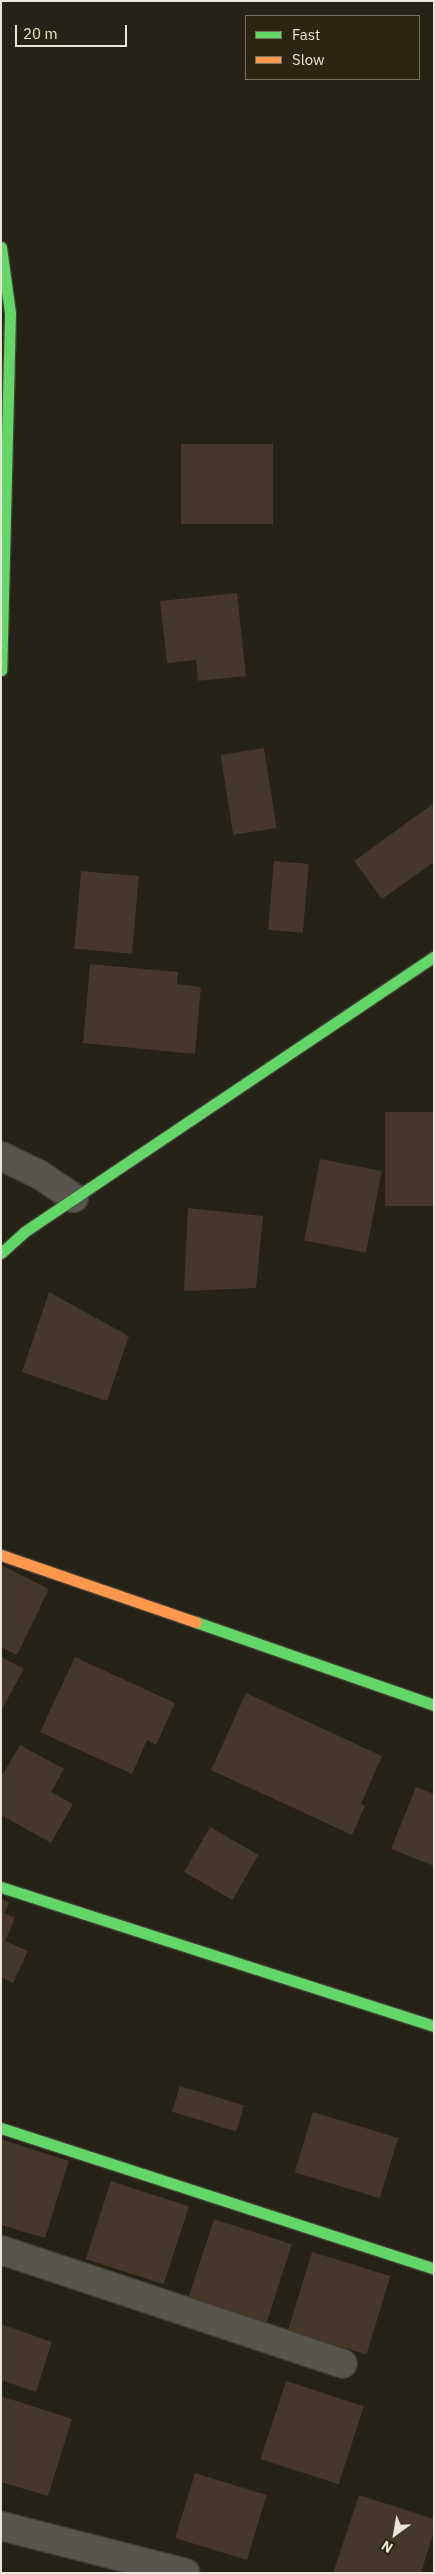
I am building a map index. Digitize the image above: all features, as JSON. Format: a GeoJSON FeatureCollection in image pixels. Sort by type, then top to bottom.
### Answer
{"type":"FeatureCollection","features":[{"type":"Feature","properties":{"kind":"street"},"geometry":{"type":"LineString","coordinates":[[1,247],[10,313],[1,670]]}},
{"type":"Feature","properties":{"kind":"street"},"geometry":{"type":"LineString","coordinates":[[1,1253],[24,1232],[434,957]]}},
{"type":"Feature","properties":{"kind":"street"},"geometry":{"type":"LineString","coordinates":[[2,1157],[40,1175],[74,1198]]}},
{"type":"Feature","properties":{"kind":"street"},"geometry":{"type":"LineString","coordinates":[[1,1555],[434,1705]]}},
{"type":"Feature","properties":{"kind":"street"},"geometry":{"type":"LineString","coordinates":[[1,1887],[434,2026]]}},
{"type":"Feature","properties":{"kind":"street"},"geometry":{"type":"LineString","coordinates":[[1,2128],[434,2269]]}},
{"type":"Feature","properties":{"kind":"street"},"geometry":{"type":"LineString","coordinates":[[1,2250],[343,2364]]}},
{"type":"Feature","properties":{"kind":"street"},"geometry":{"type":"LineString","coordinates":[[1,2526],[185,2573]]}},
{"type":"Feature","properties":{"kind":"building"},"geometry":{"type":"Polygon","coordinates":[[[181,444],[273,444],[273,524],[181,524],[181,444]]]}},
{"type":"Feature","properties":{"kind":"building"},"geometry":{"type":"Polygon","coordinates":[[[237,593],[246,676],[198,681],[196,660],[167,663],[160,601],[237,593]]]}},
{"type":"Feature","properties":{"kind":"building"},"geometry":{"type":"Polygon","coordinates":[[[264,748],[277,828],[233,835],[221,755],[264,748]]]}},
{"type":"Feature","properties":{"kind":"building"},"geometry":{"type":"Polygon","coordinates":[[[434,803],[434,862],[382,899],[354,861],[434,803]]]}},
{"type":"Feature","properties":{"kind":"building"},"geometry":{"type":"Polygon","coordinates":[[[274,861],[309,864],[303,933],[268,930],[274,861]]]}},
{"type":"Feature","properties":{"kind":"building"},"geometry":{"type":"Polygon","coordinates":[[[81,871],[139,876],[132,954],[74,949],[81,871]]]}},
{"type":"Feature","properties":{"kind":"building"},"geometry":{"type":"Polygon","coordinates":[[[90,964],[178,972],[177,984],[201,987],[195,1054],[83,1043],[90,964]]]}},
{"type":"Feature","properties":{"kind":"building"},"geometry":{"type":"Polygon","coordinates":[[[385,1112],[434,1112],[434,1206],[385,1206],[385,1112]]]}},
{"type":"Feature","properties":{"kind":"building"},"geometry":{"type":"Polygon","coordinates":[[[320,1159],[382,1171],[366,1252],[304,1240],[320,1159]]]}},
{"type":"Feature","properties":{"kind":"building"},"geometry":{"type":"Polygon","coordinates":[[[188,1208],[263,1216],[256,1288],[184,1291],[188,1208]]]}},
{"type":"Feature","properties":{"kind":"building"},"geometry":{"type":"Polygon","coordinates":[[[49,1292],[129,1336],[107,1401],[22,1372],[49,1292]]]}},
{"type":"Feature","properties":{"kind":"building"},"geometry":{"type":"Polygon","coordinates":[[[1,1565],[49,1589],[17,1655],[1,1647],[1,1565]]]}},
{"type":"Feature","properties":{"kind":"building"},"geometry":{"type":"Polygon","coordinates":[[[1,1657],[24,1669],[1,1711],[1,1657]]]}},
{"type":"Feature","properties":{"kind":"building"},"geometry":{"type":"Polygon","coordinates":[[[75,1657],[175,1703],[156,1745],[147,1740],[132,1774],[40,1732],[75,1657]]]}},
{"type":"Feature","properties":{"kind":"building"},"geometry":{"type":"Polygon","coordinates":[[[246,1693],[382,1756],[361,1804],[365,1806],[352,1835],[211,1770],[246,1693]]]}},
{"type":"Feature","properties":{"kind":"building"},"geometry":{"type":"Polygon","coordinates":[[[20,1745],[64,1769],[51,1792],[73,1804],[51,1843],[1,1815],[1,1777],[20,1745]]]}},
{"type":"Feature","properties":{"kind":"building"},"geometry":{"type":"Polygon","coordinates":[[[416,1787],[434,1794],[434,1866],[391,1849],[416,1787]]]}},
{"type":"Feature","properties":{"kind":"building"},"geometry":{"type":"Polygon","coordinates":[[[210,1827],[258,1855],[232,1900],[184,1872],[210,1827]]]}},
{"type":"Feature","properties":{"kind":"building"},"geometry":{"type":"Polygon","coordinates":[[[1,1899],[9,1902],[5,1913],[15,1918],[5,1941],[28,1951],[13,1983],[1,1977],[1,1899]]]}},
{"type":"Feature","properties":{"kind":"building"},"geometry":{"type":"Polygon","coordinates":[[[180,2086],[244,2106],[236,2131],[172,2112],[180,2086]]]}},
{"type":"Feature","properties":{"kind":"building"},"geometry":{"type":"Polygon","coordinates":[[[313,2112],[398,2138],[380,2198],[295,2172],[313,2112]]]}},
{"type":"Feature","properties":{"kind":"building"},"geometry":{"type":"Polygon","coordinates":[[[1,2139],[69,2161],[45,2238],[1,2225],[1,2139]]]}},
{"type":"Feature","properties":{"kind":"building"},"geometry":{"type":"Polygon","coordinates":[[[111,2181],[189,2206],[164,2284],[86,2259],[111,2181]]]}},
{"type":"Feature","properties":{"kind":"building"},"geometry":{"type":"Polygon","coordinates":[[[214,2219],[292,2244],[266,2323],[188,2298],[214,2219]]]}},
{"type":"Feature","properties":{"kind":"building"},"geometry":{"type":"Polygon","coordinates":[[[312,2252],[390,2276],[366,2354],[288,2330],[312,2252]]]}},
{"type":"Feature","properties":{"kind":"building"},"geometry":{"type":"Polygon","coordinates":[[[1,2324],[52,2342],[36,2392],[1,2380],[1,2324]]]}},
{"type":"Feature","properties":{"kind":"building"},"geometry":{"type":"Polygon","coordinates":[[[286,2381],[364,2406],[339,2484],[261,2459],[286,2381]]]}},
{"type":"Feature","properties":{"kind":"building"},"geometry":{"type":"Polygon","coordinates":[[[1,2396],[72,2419],[48,2496],[1,2482],[1,2396]]]}},
{"type":"Feature","properties":{"kind":"building"},"geometry":{"type":"Polygon","coordinates":[[[195,2473],[267,2495],[247,2560],[175,2538],[195,2473]]]}},
{"type":"Feature","properties":{"kind":"building"},"geometry":{"type":"Polygon","coordinates":[[[359,2495],[434,2519],[434,2531],[421,2573],[333,2573],[359,2495]]]}},
{"type":"Feature","properties":{"kind":"traffic: fast"},"geometry":{"type":"LineString","coordinates":[[1,247],[10,313],[1,670]]}},
{"type":"Feature","properties":{"kind":"traffic: fast"},"geometry":{"type":"LineString","coordinates":[[1,1253],[24,1232],[434,957]]}},
{"type":"Feature","properties":{"kind":"traffic: fast"},"geometry":{"type":"LineString","coordinates":[[196,1622],[434,1705]]}},
{"type":"Feature","properties":{"kind":"traffic: fast"},"geometry":{"type":"LineString","coordinates":[[1,1887],[434,2026]]}},
{"type":"Feature","properties":{"kind":"traffic: fast"},"geometry":{"type":"LineString","coordinates":[[1,2128],[434,2269]]}},
{"type":"Feature","properties":{"kind":"traffic: slow"},"geometry":{"type":"LineString","coordinates":[[1,1555],[196,1622]]}}]}
